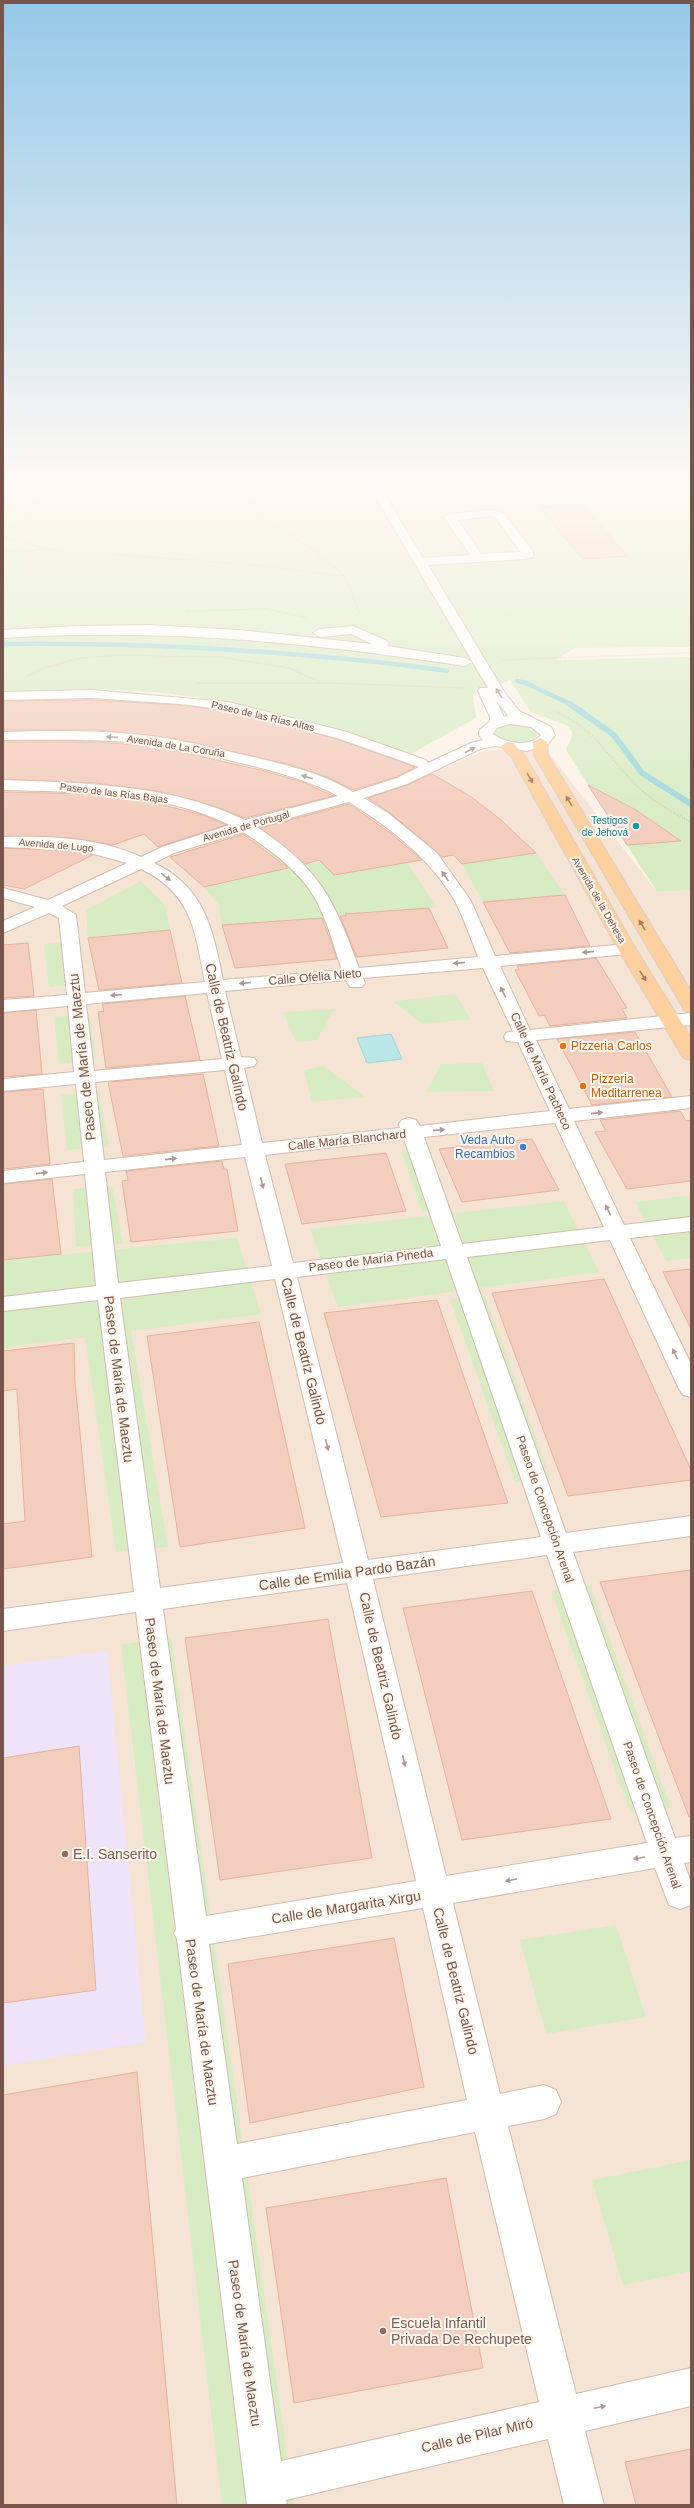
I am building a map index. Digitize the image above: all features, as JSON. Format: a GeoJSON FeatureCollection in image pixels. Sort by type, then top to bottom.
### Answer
{"type":"FeatureCollection","features":[{"type":"Feature","properties":{"kind":"main road"},"geometry":{"type":"LineString","coordinates":[[540,742],[538,749],[541,755],[691,1006]]}},
{"type":"Feature","properties":{"kind":"main road","name":"Avenida de la Dehesa"},"geometry":{"type":"LineString","coordinates":[[502,744],[518,756],[627,949],[691,1054]]}},
{"type":"Feature","properties":{"kind":"street","name":"Avenida de la Dehesa"},"geometry":{"type":"LineString","coordinates":[[426,596],[465,662],[487,694],[498,717],[486,735],[502,744]]}},
{"type":"Feature","properties":{"kind":"street"},"geometry":{"type":"LineString","coordinates":[[441,596],[514,714],[525,721]]}},
{"type":"Feature","properties":{"kind":"street"},"geometry":{"type":"LineString","coordinates":[[3,634],[103,629],[186,631],[394,650],[465,662]]}},
{"type":"Feature","properties":{"kind":"street"},"geometry":{"type":"LineString","coordinates":[[275,638],[354,630],[394,650]]}},
{"type":"Feature","properties":{"kind":"street","name":"Paseo de las Rías Altas"},"geometry":{"type":"LineString","coordinates":[[3,696],[92,694],[180,700],[228,706],[342,735],[421,763]]}},
{"type":"Feature","properties":{"kind":"street"},"geometry":{"type":"LineString","coordinates":[[492,725],[525,721],[534,723],[546,730],[546,739],[540,742],[526,746],[502,744]]}},
{"type":"Feature","properties":{"kind":"street","name":"Avenida de Portugal"},"geometry":{"type":"LineString","coordinates":[[347,795],[421,763],[492,725]]}},
{"type":"Feature","properties":{"kind":"street","name":"Avenida de La Coruña"},"geometry":{"type":"LineString","coordinates":[[3,736],[62,735],[124,738],[196,748],[272,766],[319,781],[347,795]]}},
{"type":"Feature","properties":{"kind":"street","name":"Avenida de Portugal"},"geometry":{"type":"LineString","coordinates":[[3,928],[44,904],[136,861],[240,823],[402,780],[476,746],[502,744]]}},
{"type":"Feature","properties":{"kind":"street","name":"Paseo de las Rías Bajas"},"geometry":{"type":"LineString","coordinates":[[3,785],[60,786],[168,799],[240,823]]}},
{"type":"Feature","properties":{"kind":"street","name":"Calle de María Pacheco"},"geometry":{"type":"LineString","coordinates":[[347,795],[382,816],[431,856],[463,901],[519,1036],[562,1116],[691,1389]]}},
{"type":"Feature","properties":{"kind":"street"},"geometry":{"type":"LineString","coordinates":[[240,823],[296,865],[315,886],[326,905],[354,978]]}},
{"type":"Feature","properties":{"kind":"street","name":"Avenida de Lugo"},"geometry":{"type":"LineString","coordinates":[[3,842],[91,846],[136,861]]}},
{"type":"Feature","properties":{"kind":"street","name":"Calle de Beatriz Galindo"},"geometry":{"type":"LineString","coordinates":[[136,861],[155,869],[176,885],[193,903],[204,929],[215,986],[240,1063],[253,1151],[359,1572],[434,1893],[584,2505]]}},
{"type":"Feature","properties":{"kind":"street"},"geometry":{"type":"LineString","coordinates":[[3,893],[16,894],[44,904]]}},
{"type":"Feature","properties":{"kind":"street","name":"Avenida de Portugal"},"geometry":{"type":"LineString","coordinates":[[3,918],[44,904]]}},
{"type":"Feature","properties":{"kind":"street","name":"Paseo de María de Maeztu"},"geometry":{"type":"LineString","coordinates":[[44,904],[67,915],[108,1291],[146,1600],[265,2495]]}},
{"type":"Feature","properties":{"kind":"street","name":"Calle Ofelia Nieto"},"geometry":{"type":"LineString","coordinates":[[3,1006],[215,986],[354,978],[488,961],[627,949]]}},
{"type":"Feature","properties":{"kind":"street"},"geometry":{"type":"LineString","coordinates":[[519,1036],[691,1019]]}},
{"type":"Feature","properties":{"kind":"street"},"geometry":{"type":"LineString","coordinates":[[3,1085],[240,1063]]}},
{"type":"Feature","properties":{"kind":"street","name":"Calle María Blanchard"},"geometry":{"type":"LineString","coordinates":[[3,1177],[253,1151],[410,1128],[562,1116],[691,1102]]}},
{"type":"Feature","properties":{"kind":"street","name":"Paseo de Concepción Arenal"},"geometry":{"type":"LineString","coordinates":[[410,1128],[557,1543],[678,1851],[680,1895]]}},
{"type":"Feature","properties":{"kind":"street","name":"Paseo de María Pineda"},"geometry":{"type":"LineString","coordinates":[[3,1304],[454,1250],[691,1224]]}},
{"type":"Feature","properties":{"kind":"street","name":"Calle de Emilia Pardo Bazán"},"geometry":{"type":"LineString","coordinates":[[3,1620],[359,1572],[557,1543],[691,1526]]}},
{"type":"Feature","properties":{"kind":"street","name":"Calle de Margarita Xirgu"},"geometry":{"type":"LineString","coordinates":[[190,1933],[678,1851]]}},
{"type":"Feature","properties":{"kind":"street"},"geometry":{"type":"LineString","coordinates":[[221,2166],[544,2102]]}},
{"type":"Feature","properties":{"kind":"street","name":"Calle de Pilar Miró"},"geometry":{"type":"LineString","coordinates":[[265,2495],[562,2416],[691,2387]]}},
{"type":"Feature","properties":{"kind":"path"},"geometry":{"type":"LineString","coordinates":[[184,611],[267,609],[354,630],[360,616],[353,596]]}},
{"type":"Feature","properties":{"kind":"path"},"geometry":{"type":"LineString","coordinates":[[481,661],[691,653]]}},
{"type":"Feature","properties":{"kind":"path"},"geometry":{"type":"LineString","coordinates":[[24,678],[44,668],[81,658],[121,655],[221,657],[255,661],[289,668],[321,683]]}},
{"type":"Feature","properties":{"kind":"path"},"geometry":{"type":"LineString","coordinates":[[194,683],[321,683],[467,688],[487,694]]}},
{"type":"Feature","properties":{"kind":"path"},"geometry":{"type":"LineString","coordinates":[[553,710],[574,719],[602,742],[630,778],[669,812],[691,822]]}},
{"type":"Feature","properties":{"kind":"shaded area"},"geometry":{"type":"Polygon","coordinates":[[[43,690],[131,691],[304,722],[445,767],[487,750],[544,747],[657,892],[691,890],[691,2505],[3,2505],[3,692],[43,690]]]}},
{"type":"Feature","properties":{"kind":"shaded area","name":"E.I. Sanserito"},"geometry":{"type":"Polygon","coordinates":[[[107,1651],[146,2042],[3,2066],[3,1666],[107,1651]]]}},
{"type":"Feature","properties":{"kind":"green space"},"geometry":{"type":"Polygon","coordinates":[[[3,596],[691,596],[691,647],[575,648],[555,660],[691,657],[691,890],[657,892],[566,750],[573,734],[568,726],[531,712],[510,680],[473,695],[476,718],[409,755],[241,706],[191,696],[137,691],[83,689],[3,692],[3,596]]]}},
{"type":"Feature","properties":{"kind":"green space"},"geometry":{"type":"Polygon","coordinates":[[[514,725],[532,728],[538,733],[537,736],[527,741],[509,742],[499,737],[495,733],[502,726],[514,725]]]}},
{"type":"Feature","properties":{"kind":"green space"},"geometry":{"type":"Polygon","coordinates":[[[272,834],[311,865],[321,862],[334,875],[407,863],[437,907],[345,914],[361,958],[338,962],[319,918],[222,925],[219,905],[204,887],[280,870],[291,870],[253,840],[272,834]]]}},
{"type":"Feature","properties":{"kind":"green space"},"geometry":{"type":"Polygon","coordinates":[[[536,853],[565,895],[483,902],[462,864],[536,853]]]}},
{"type":"Feature","properties":{"kind":"green space"},"geometry":{"type":"Polygon","coordinates":[[[141,881],[165,905],[170,930],[88,938],[86,910],[141,881]]]}},
{"type":"Feature","properties":{"kind":"green space"},"geometry":{"type":"Polygon","coordinates":[[[80,941],[86,984],[49,987],[44,944],[80,941]]]}},
{"type":"Feature","properties":{"kind":"green space"},"geometry":{"type":"Polygon","coordinates":[[[456,994],[470,1019],[423,1024],[393,1001],[456,994]]]}},
{"type":"Feature","properties":{"kind":"green space"},"geometry":{"type":"Polygon","coordinates":[[[334,1009],[317,1040],[296,1042],[283,1012],[334,1009]]]}},
{"type":"Feature","properties":{"kind":"green space"},"geometry":{"type":"Polygon","coordinates":[[[89,1014],[96,1060],[59,1064],[54,1017],[89,1014]]]}},
{"type":"Feature","properties":{"kind":"green space"},"geometry":{"type":"Polygon","coordinates":[[[482,1063],[494,1091],[426,1092],[441,1064],[482,1063]]]}},
{"type":"Feature","properties":{"kind":"green space"},"geometry":{"type":"Polygon","coordinates":[[[324,1066],[365,1097],[312,1102],[304,1070],[324,1066]]]}},
{"type":"Feature","properties":{"kind":"green space"},"geometry":{"type":"Polygon","coordinates":[[[99,1091],[109,1147],[67,1150],[61,1095],[99,1091]]]}},
{"type":"Feature","properties":{"kind":"green space"},"geometry":{"type":"Polygon","coordinates":[[[430,1150],[451,1208],[422,1212],[402,1152],[430,1150]]]}},
{"type":"Feature","properties":{"kind":"green space"},"geometry":{"type":"Polygon","coordinates":[[[112,1186],[123,1244],[76,1247],[73,1189],[112,1186]]]}},
{"type":"Feature","properties":{"kind":"green space"},"geometry":{"type":"Polygon","coordinates":[[[691,1195],[691,1258],[666,1261],[635,1202],[691,1195]]]}},
{"type":"Feature","properties":{"kind":"green space"},"geometry":{"type":"Polygon","coordinates":[[[564,1201],[599,1272],[338,1307],[310,1229],[564,1201]]]}},
{"type":"Feature","properties":{"kind":"green space"},"geometry":{"type":"Polygon","coordinates":[[[237,1238],[261,1314],[131,1331],[168,1547],[116,1552],[85,1337],[3,1348],[3,1260],[237,1238]]]}},
{"type":"Feature","properties":{"kind":"green space"},"geometry":{"type":"Polygon","coordinates":[[[485,1295],[551,1480],[515,1482],[450,1299],[485,1295]]]}},
{"type":"Feature","properties":{"kind":"green space"},"geometry":{"type":"Polygon","coordinates":[[[590,1585],[671,1808],[630,1812],[551,1590],[590,1585]]]}},
{"type":"Feature","properties":{"kind":"green space"},"geometry":{"type":"Polygon","coordinates":[[[171,1636],[294,2505],[222,2505],[121,1645],[171,1636]]]}},
{"type":"Feature","properties":{"kind":"green space"},"geometry":{"type":"Polygon","coordinates":[[[616,1925],[646,2017],[546,2034],[520,1940],[616,1925]]]}},
{"type":"Feature","properties":{"kind":"green space"},"geometry":{"type":"Polygon","coordinates":[[[691,2160],[691,2271],[623,2285],[592,2180],[691,2160]]]}},
{"type":"Feature","properties":{"kind":"water"},"geometry":{"type":"Polygon","coordinates":[[[391,1034],[402,1059],[367,1063],[357,1038],[391,1034]]]}},
{"type":"Feature","properties":{"kind":"building"},"geometry":{"type":"Polygon","coordinates":[[[92,700],[180,705],[228,711],[337,739],[415,767],[396,777],[353,790],[330,778],[292,765],[177,739],[99,730],[3,730],[3,701],[92,700]]]}},
{"type":"Feature","properties":{"kind":"building"},"geometry":{"type":"Polygon","coordinates":[[[3,742],[98,742],[158,747],[265,771],[302,782],[334,796],[245,818],[217,807],[157,791],[96,783],[3,779],[3,742]]]}},
{"type":"Feature","properties":{"kind":"building"},"geometry":{"type":"Polygon","coordinates":[[[432,774],[470,796],[501,820],[536,853],[462,864],[453,855],[442,857],[389,812],[368,798],[407,785],[432,774]]]}},
{"type":"Feature","properties":{"kind":"building","name":"Testigos de Jehová"},"geometry":{"type":"Polygon","coordinates":[[[588,785],[636,810],[681,841],[627,845],[588,785]]]}},
{"type":"Feature","properties":{"kind":"building"},"geometry":{"type":"Polygon","coordinates":[[[3,792],[89,794],[147,801],[203,815],[226,825],[158,847],[144,834],[113,845],[73,838],[3,836],[3,792]]]}},
{"type":"Feature","properties":{"kind":"building"},"geometry":{"type":"Polygon","coordinates":[[[349,804],[393,835],[422,860],[334,875],[319,860],[305,864],[260,828],[349,804]]]}},
{"type":"Feature","properties":{"kind":"building"},"geometry":{"type":"Polygon","coordinates":[[[243,834],[288,868],[204,887],[170,857],[243,834]]]}},
{"type":"Feature","properties":{"kind":"building"},"geometry":{"type":"Polygon","coordinates":[[[3,848],[79,851],[93,855],[24,889],[3,885],[3,848]]]}},
{"type":"Feature","properties":{"kind":"building"},"geometry":{"type":"Polygon","coordinates":[[[565,895],[590,946],[510,953],[483,902],[565,895]]]}},
{"type":"Feature","properties":{"kind":"building"},"geometry":{"type":"Polygon","coordinates":[[[429,908],[448,948],[357,957],[340,916],[346,916],[345,914],[429,908]]]}},
{"type":"Feature","properties":{"kind":"building"},"geometry":{"type":"Polygon","coordinates":[[[322,918],[337,959],[235,968],[222,925],[322,918]]]}},
{"type":"Feature","properties":{"kind":"building"},"geometry":{"type":"Polygon","coordinates":[[[170,930],[182,983],[99,990],[88,938],[170,930]]]}},
{"type":"Feature","properties":{"kind":"building"},"geometry":{"type":"Polygon","coordinates":[[[28,943],[34,996],[3,998],[3,945],[28,943]]]}},
{"type":"Feature","properties":{"kind":"building"},"geometry":{"type":"Polygon","coordinates":[[[596,958],[627,1008],[622,1009],[627,1018],[550,1026],[544,1015],[539,1016],[515,970],[519,970],[517,966],[596,958]]]}},
{"type":"Feature","properties":{"kind":"building"},"geometry":{"type":"Polygon","coordinates":[[[185,996],[200,1060],[106,1068],[98,1012],[104,1011],[102,1004],[185,996]]]}},
{"type":"Feature","properties":{"kind":"building"},"geometry":{"type":"Polygon","coordinates":[[[36,1010],[42,1074],[3,1077],[3,1013],[36,1010]]]}},
{"type":"Feature","properties":{"kind":"building"},"geometry":{"type":"Polygon","coordinates":[[[635,1032],[672,1097],[592,1105],[557,1039],[635,1032]]]}},
{"type":"Feature","properties":{"kind":"building"},"geometry":{"type":"Polygon","coordinates":[[[203,1074],[219,1146],[123,1156],[108,1082],[203,1074]]]}},
{"type":"Feature","properties":{"kind":"building"},"geometry":{"type":"Polygon","coordinates":[[[43,1089],[50,1164],[3,1169],[3,1092],[43,1089]]]}},
{"type":"Feature","properties":{"kind":"building"},"geometry":{"type":"Polygon","coordinates":[[[680,1111],[686,1121],[691,1120],[691,1181],[627,1189],[595,1132],[606,1131],[600,1120],[680,1111]]]}},
{"type":"Feature","properties":{"kind":"building"},"geometry":{"type":"Polygon","coordinates":[[[532,1139],[559,1190],[462,1202],[439,1149],[532,1139]]]}},
{"type":"Feature","properties":{"kind":"building"},"geometry":{"type":"Polygon","coordinates":[[[386,1153],[406,1211],[302,1224],[285,1164],[386,1153]]]}},
{"type":"Feature","properties":{"kind":"building"},"geometry":{"type":"Polygon","coordinates":[[[222,1161],[224,1169],[227,1169],[238,1231],[131,1242],[122,1181],[128,1180],[126,1171],[222,1161]]]}},
{"type":"Feature","properties":{"kind":"building"},"geometry":{"type":"Polygon","coordinates":[[[52,1179],[61,1254],[3,1260],[3,1184],[52,1179]]]}},
{"type":"Feature","properties":{"kind":"building"},"geometry":{"type":"Polygon","coordinates":[[[691,1269],[691,1329],[663,1272],[691,1269]]]}},
{"type":"Feature","properties":{"kind":"building"},"geometry":{"type":"Polygon","coordinates":[[[604,1279],[691,1470],[691,1480],[568,1496],[492,1293],[604,1279]]]}},
{"type":"Feature","properties":{"kind":"building"},"geometry":{"type":"Polygon","coordinates":[[[437,1300],[508,1503],[381,1517],[324,1313],[437,1300]]]}},
{"type":"Feature","properties":{"kind":"building"},"geometry":{"type":"Polygon","coordinates":[[[259,1322],[305,1528],[180,1547],[147,1336],[259,1322]]]}},
{"type":"Feature","properties":{"kind":"building"},"geometry":{"type":"Polygon","coordinates":[[[74,1343],[75,1382],[92,1557],[3,1569],[3,1524],[25,1521],[17,1389],[3,1391],[3,1351],[74,1343]]]}},
{"type":"Feature","properties":{"kind":"building"},"geometry":{"type":"Polygon","coordinates":[[[691,1570],[691,1817],[689,1817],[600,1582],[691,1570]]]}},
{"type":"Feature","properties":{"kind":"building"},"geometry":{"type":"Polygon","coordinates":[[[532,1591],[611,1819],[462,1840],[403,1608],[532,1591]]]}},
{"type":"Feature","properties":{"kind":"building"},"geometry":{"type":"Polygon","coordinates":[[[328,1619],[372,1858],[220,1880],[185,1638],[328,1619]]]}},
{"type":"Feature","properties":{"kind":"building"},"geometry":{"type":"Polygon","coordinates":[[[79,1746],[96,1990],[3,2003],[3,1758],[79,1746]]]}},
{"type":"Feature","properties":{"kind":"building"},"geometry":{"type":"Polygon","coordinates":[[[394,1938],[424,2087],[250,2123],[228,1964],[394,1938]]]}},
{"type":"Feature","properties":{"kind":"building"},"geometry":{"type":"Polygon","coordinates":[[[137,2072],[177,2505],[3,2505],[3,2095],[137,2072]]]}},
{"type":"Feature","properties":{"kind":"building"},"geometry":{"type":"Polygon","coordinates":[[[446,2178],[483,2368],[294,2403],[266,2208],[446,2178]]]}},
{"type":"Feature","properties":{"kind":"building"},"geometry":{"type":"Polygon","coordinates":[[[691,2449],[691,2505],[636,2505],[625,2462],[691,2449]]]}},
{"type":"Feature","properties":{"kind":"waterway"},"geometry":{"type":"LineString","coordinates":[[3,644],[72,644],[210,648],[363,660],[447,671]]}},
{"type":"Feature","properties":{"kind":"waterway"},"geometry":{"type":"LineString","coordinates":[[517,681],[526,683],[570,704]]}},
{"type":"Feature","properties":{"kind":"waterway"},"geometry":{"type":"LineString","coordinates":[[570,704],[614,735],[642,773],[691,804]]}},
{"type":"Feature","properties":{"kind":"place","name":"Testigos de Jehová"},"geometry":{"type":"Point","coordinates":[636,826]}},
{"type":"Feature","properties":{"kind":"place","name":"Pizzeria Carlos"},"geometry":{"type":"Point","coordinates":[563,1046]}},
{"type":"Feature","properties":{"kind":"place","name":"Pizzeria Meditarrenea"},"geometry":{"type":"Point","coordinates":[583,1086]}},
{"type":"Feature","properties":{"kind":"place","name":"Veda Auto Recambios"},"geometry":{"type":"Point","coordinates":[523,1147]}},
{"type":"Feature","properties":{"kind":"place","name":"E.I. Sanserito"},"geometry":{"type":"Point","coordinates":[65,1854]}},
{"type":"Feature","properties":{"kind":"place","name":"Escuela Infantil Privada De Rechupete"},"geometry":{"type":"Point","coordinates":[383,2331]}}]}
